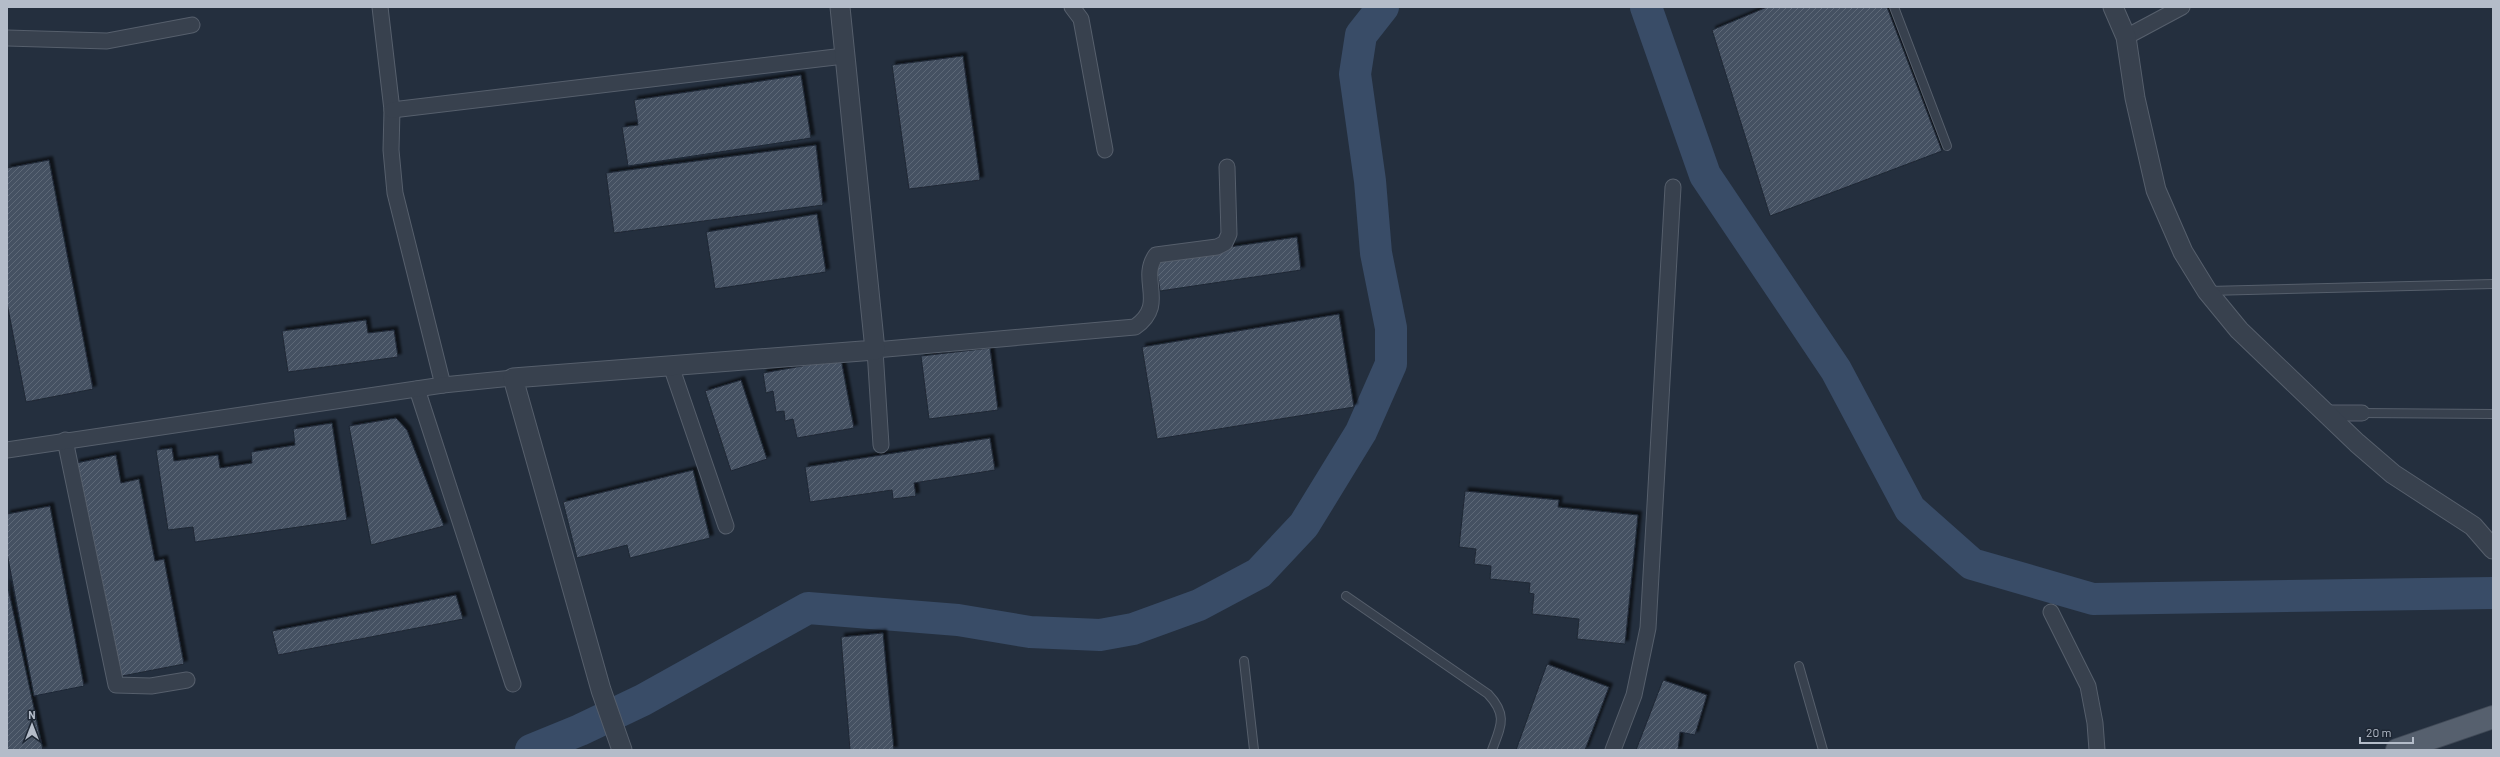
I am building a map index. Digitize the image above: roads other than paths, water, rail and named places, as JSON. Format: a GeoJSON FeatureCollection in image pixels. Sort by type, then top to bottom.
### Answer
{"type":"FeatureCollection","features":[{"type":"Feature","properties":{"kind":"main road"},"geometry":{"type":"LineString","coordinates":[[2397,750],[2493,717]]}},
{"type":"Feature","properties":{"kind":"street"},"geometry":{"type":"LineString","coordinates":[[380,7],[392,110],[391,150],[395,194],[443,385]]}},
{"type":"Feature","properties":{"kind":"street"},"geometry":{"type":"LineString","coordinates":[[840,7],[875,350],[881,445]]}},
{"type":"Feature","properties":{"kind":"street"},"geometry":{"type":"LineString","coordinates":[[1072,7],[1081,19],[1105,150]]}},
{"type":"Feature","properties":{"kind":"street"},"geometry":{"type":"LineString","coordinates":[[2113,7],[2126,37],[2135,98],[2156,190],[2183,252],[2207,291],[2239,330],[2325,413],[2394,474],[2473,526],[2490,544]]}},
{"type":"Feature","properties":{"kind":"street"},"geometry":{"type":"LineString","coordinates":[[2126,37],[2182,7]]}},
{"type":"Feature","properties":{"kind":"street"},"geometry":{"type":"LineString","coordinates":[[7,38],[107,41],[192,25]]}},
{"type":"Feature","properties":{"kind":"street"},"geometry":{"type":"LineString","coordinates":[[392,110],[844,56]]}},
{"type":"Feature","properties":{"kind":"street"},"geometry":{"type":"LineString","coordinates":[[7,450],[65,440],[443,385],[513,378],[875,350],[1135,327],[1146,320],[1151,309],[1150,262],[1156,255],[1217,247],[1225,243],[1229,234],[1227,167]]}},
{"type":"Feature","properties":{"kind":"street"},"geometry":{"type":"LineString","coordinates":[[1613,750],[1634,695],[1648,628],[1673,187]]}},
{"type":"Feature","properties":{"kind":"street"},"geometry":{"type":"LineString","coordinates":[[671,366],[726,526]]}},
{"type":"Feature","properties":{"kind":"street"},"geometry":{"type":"LineString","coordinates":[[513,378],[601,690],[622,750]]}},
{"type":"Feature","properties":{"kind":"street"},"geometry":{"type":"LineString","coordinates":[[417,388],[513,684]]}},
{"type":"Feature","properties":{"kind":"street"},"geometry":{"type":"LineString","coordinates":[[2325,413],[2362,413]]}},
{"type":"Feature","properties":{"kind":"street"},"geometry":{"type":"LineString","coordinates":[[65,440],[116,685],[151,686],[187,680]]}},
{"type":"Feature","properties":{"kind":"street"},"geometry":{"type":"LineString","coordinates":[[2051,612],[2088,686],[2095,723],[2097,750]]}},
{"type":"Feature","properties":{"kind":"lane"},"geometry":{"type":"LineString","coordinates":[[1894,7],[1947,146]]}},
{"type":"Feature","properties":{"kind":"lane"},"geometry":{"type":"LineString","coordinates":[[2207,291],[2493,284]]}},
{"type":"Feature","properties":{"kind":"lane"},"geometry":{"type":"LineString","coordinates":[[2362,413],[2493,414]]}},
{"type":"Feature","properties":{"kind":"lane"},"geometry":{"type":"LineString","coordinates":[[1346,596],[1488,694],[1496,702],[1501,712],[1502,725],[1492,750]]}},
{"type":"Feature","properties":{"kind":"lane"},"geometry":{"type":"LineString","coordinates":[[1244,661],[1254,750]]}},
{"type":"Feature","properties":{"kind":"lane"},"geometry":{"type":"LineString","coordinates":[[1799,666],[1823,750]]}},
{"type":"Feature","properties":{"kind":"waterway"},"geometry":{"type":"LineString","coordinates":[[531,750],[580,730],[643,700],[808,608],[958,620],[1030,632],[1100,635],[1133,629],[1199,605],[1259,573],[1304,525],[1361,432],[1391,364],[1391,328],[1376,253],[1370,181],[1355,74],[1361,35],[1383,7]]}},
{"type":"Feature","properties":{"kind":"waterway"},"geometry":{"type":"LineString","coordinates":[[1646,7],[1705,175],[1836,370],[1910,509],[1972,564],[2093,599],[2493,593]]}}]}
